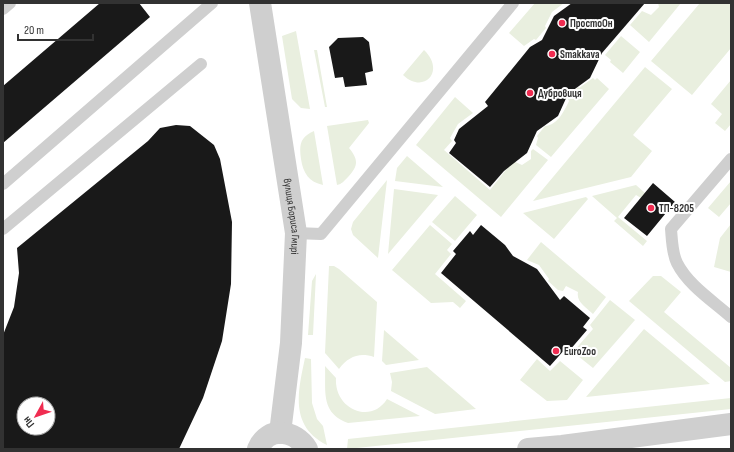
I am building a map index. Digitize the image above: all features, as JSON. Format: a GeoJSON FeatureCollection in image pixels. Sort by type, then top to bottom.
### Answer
{"type":"FeatureCollection","features":[{"type":"Feature","properties":{"kind":"street","name":"вулиця Бориса Гмирі"},"geometry":{"type":"LineString","coordinates":[[260,3],[296,233],[291,343],[280,433]]}},
{"type":"Feature","properties":{"kind":"street"},"geometry":{"type":"LineString","coordinates":[[528,449],[563,448],[731,424]]}},
{"type":"Feature","properties":{"kind":"street"},"geometry":{"type":"LineString","coordinates":[[258,449],[265,439],[272,434],[280,433],[296,436],[303,442],[307,449]]}},
{"type":"Feature","properties":{"kind":"lane"},"geometry":{"type":"LineString","coordinates":[[3,9],[10,3]]}},
{"type":"Feature","properties":{"kind":"lane"},"geometry":{"type":"LineString","coordinates":[[3,184],[212,3]]}},
{"type":"Feature","properties":{"kind":"lane"},"geometry":{"type":"LineString","coordinates":[[296,233],[321,234],[513,3]]}},
{"type":"Feature","properties":{"kind":"lane"},"geometry":{"type":"LineString","coordinates":[[3,229],[201,64]]}},
{"type":"Feature","properties":{"kind":"lane"},"geometry":{"type":"LineString","coordinates":[[731,159],[672,229],[672,246],[676,262],[690,281],[731,317]]}},
{"type":"Feature","properties":{"kind":"green space"},"geometry":{"type":"Polygon","coordinates":[[[535,3],[564,3],[552,12],[545,26],[546,28],[536,40],[534,39],[524,46],[509,33],[535,3]]]}},
{"type":"Feature","properties":{"kind":"green space"},"geometry":{"type":"Polygon","coordinates":[[[658,3],[681,3],[649,42],[630,25],[642,11],[651,15],[659,7],[658,3]]]}},
{"type":"Feature","properties":{"kind":"green space"},"geometry":{"type":"Polygon","coordinates":[[[700,3],[731,3],[731,48],[692,95],[651,61],[700,3]]]}},
{"type":"Feature","properties":{"kind":"green space"},"geometry":{"type":"Polygon","coordinates":[[[296,31],[310,109],[301,108],[292,99],[282,36],[296,31]]]}},
{"type":"Feature","properties":{"kind":"green space"},"geometry":{"type":"Polygon","coordinates":[[[621,36],[640,52],[623,73],[610,62],[611,60],[605,55],[621,36]]]}},
{"type":"Feature","properties":{"kind":"green space"},"geometry":{"type":"Polygon","coordinates":[[[314,50],[317,50],[327,107],[325,107],[314,50]]]}},
{"type":"Feature","properties":{"kind":"green space"},"geometry":{"type":"Polygon","coordinates":[[[424,50],[430,58],[433,66],[433,72],[430,78],[425,81],[411,81],[403,75],[424,50]]]}},
{"type":"Feature","properties":{"kind":"green space"},"geometry":{"type":"Polygon","coordinates":[[[645,67],[672,89],[633,135],[652,151],[631,177],[533,201],[645,67]]]}},
{"type":"Feature","properties":{"kind":"green space"},"geometry":{"type":"Polygon","coordinates":[[[593,78],[595,80],[597,78],[609,89],[551,157],[536,145],[538,138],[537,136],[545,126],[554,123],[560,117],[569,101],[568,99],[578,87],[579,88],[593,78]]]}},
{"type":"Feature","properties":{"kind":"green space"},"geometry":{"type":"Polygon","coordinates":[[[731,80],[731,124],[725,131],[715,123],[722,114],[711,104],[731,80]]]}},
{"type":"Feature","properties":{"kind":"green space"},"geometry":{"type":"Polygon","coordinates":[[[455,97],[473,113],[458,124],[450,138],[452,141],[444,150],[490,190],[513,161],[522,165],[531,159],[531,151],[533,149],[548,160],[501,217],[416,145],[455,97]]]}},
{"type":"Feature","properties":{"kind":"green space"},"geometry":{"type":"Polygon","coordinates":[[[368,120],[369,123],[349,148],[356,160],[354,170],[344,181],[337,185],[327,126],[368,120]]]}},
{"type":"Feature","properties":{"kind":"green space"},"geometry":{"type":"Polygon","coordinates":[[[314,131],[323,185],[310,179],[303,169],[301,159],[300,150],[303,139],[309,133],[314,131]]]}},
{"type":"Feature","properties":{"kind":"green space"},"geometry":{"type":"Polygon","coordinates":[[[407,156],[443,187],[395,181],[397,168],[407,156]]]}},
{"type":"Feature","properties":{"kind":"green space"},"geometry":{"type":"Polygon","coordinates":[[[387,180],[378,258],[353,235],[351,229],[353,222],[387,180]]]}},
{"type":"Feature","properties":{"kind":"green space"},"geometry":{"type":"Polygon","coordinates":[[[731,181],[731,203],[719,217],[708,208],[731,181]]]}},
{"type":"Feature","properties":{"kind":"green space"},"geometry":{"type":"Polygon","coordinates":[[[636,185],[645,193],[641,198],[636,195],[618,217],[647,241],[643,246],[614,221],[617,218],[592,196],[636,185]]]}},
{"type":"Feature","properties":{"kind":"green space"},"geometry":{"type":"Polygon","coordinates":[[[394,189],[438,195],[388,254],[394,189]]]}},
{"type":"Feature","properties":{"kind":"green space"},"geometry":{"type":"Polygon","coordinates":[[[455,196],[477,215],[455,241],[432,222],[455,196]]]}},
{"type":"Feature","properties":{"kind":"green space"},"geometry":{"type":"Polygon","coordinates":[[[586,197],[588,199],[554,239],[523,213],[586,197]]]}},
{"type":"Feature","properties":{"kind":"green space"},"geometry":{"type":"Polygon","coordinates":[[[731,224],[731,272],[714,267],[720,238],[731,224]]]}},
{"type":"Feature","properties":{"kind":"green space"},"geometry":{"type":"Polygon","coordinates":[[[430,225],[452,244],[447,250],[451,254],[435,274],[466,301],[460,308],[453,302],[431,303],[392,270],[430,225]]]}},
{"type":"Feature","properties":{"kind":"green space"},"geometry":{"type":"Polygon","coordinates":[[[541,242],[606,297],[593,314],[580,302],[578,292],[566,286],[563,291],[558,290],[548,281],[549,279],[539,265],[527,260],[541,242]]]}},
{"type":"Feature","properties":{"kind":"green space"},"geometry":{"type":"Polygon","coordinates":[[[329,266],[334,266],[339,269],[377,302],[374,357],[359,355],[346,361],[339,369],[325,353],[329,266]]]}},
{"type":"Feature","properties":{"kind":"green space"},"geometry":{"type":"Polygon","coordinates":[[[316,274],[313,335],[308,335],[312,281],[316,274]]]}},
{"type":"Feature","properties":{"kind":"green space"},"geometry":{"type":"Polygon","coordinates":[[[653,276],[661,276],[681,292],[664,312],[731,368],[731,381],[725,382],[629,301],[653,276]]]}},
{"type":"Feature","properties":{"kind":"green space"},"geometry":{"type":"Polygon","coordinates":[[[610,300],[635,320],[593,368],[573,352],[593,329],[590,325],[610,300]]]}},
{"type":"Feature","properties":{"kind":"green space"},"geometry":{"type":"Polygon","coordinates":[[[644,329],[710,384],[586,397],[644,329]]]}},
{"type":"Feature","properties":{"kind":"green space"},"geometry":{"type":"Polygon","coordinates":[[[384,330],[419,360],[386,365],[382,361],[384,330]]]}},
{"type":"Feature","properties":{"kind":"green space"},"geometry":{"type":"Polygon","coordinates":[[[305,358],[311,359],[312,403],[317,419],[323,426],[327,445],[315,437],[301,418],[299,395],[305,358]]]}},
{"type":"Feature","properties":{"kind":"green space"},"geometry":{"type":"Polygon","coordinates":[[[537,359],[550,371],[560,361],[583,380],[567,400],[547,401],[520,380],[537,359]]]}},
{"type":"Feature","properties":{"kind":"green space"},"geometry":{"type":"Polygon","coordinates":[[[325,366],[336,378],[337,389],[341,398],[347,405],[355,410],[363,412],[372,411],[380,407],[387,399],[420,416],[348,423],[339,419],[333,413],[326,400],[325,366]]]}},
{"type":"Feature","properties":{"kind":"green space"},"geometry":{"type":"Polygon","coordinates":[[[427,367],[476,409],[435,414],[391,391],[392,382],[390,373],[427,367]]]}},
{"type":"Feature","properties":{"kind":"green space"},"geometry":{"type":"Polygon","coordinates":[[[731,398],[731,409],[347,449],[348,439],[731,398]]]}},
{"type":"Feature","properties":{"kind":"building"},"geometry":{"type":"Polygon","coordinates":[[[100,3],[139,3],[150,17],[3,143],[3,86],[100,3]]]}},
{"type":"Feature","properties":{"kind":"building","name":"Дубровиця"},"geometry":{"type":"Polygon","coordinates":[[[572,3],[645,3],[602,53],[590,78],[568,94],[558,116],[537,131],[527,153],[504,171],[490,187],[449,153],[456,143],[454,140],[459,129],[488,106],[485,102],[530,47],[542,40],[554,16],[572,3]]]}},
{"type":"Feature","properties":{"kind":"building"},"geometry":{"type":"Polygon","coordinates":[[[363,37],[369,42],[373,71],[365,73],[367,85],[345,87],[343,77],[335,78],[329,47],[338,38],[363,37]]]}},
{"type":"Feature","properties":{"kind":"building"},"geometry":{"type":"Polygon","coordinates":[[[176,125],[190,126],[214,145],[220,159],[232,222],[231,284],[222,341],[203,398],[179,449],[3,449],[3,335],[14,307],[19,273],[17,248],[148,141],[160,128],[176,125]]]}},
{"type":"Feature","properties":{"kind":"building","name":"ТП-8205"},"geometry":{"type":"Polygon","coordinates":[[[653,183],[675,202],[647,236],[624,218],[653,183]]]}},
{"type":"Feature","properties":{"kind":"building"},"geometry":{"type":"Polygon","coordinates":[[[481,225],[505,245],[513,256],[537,269],[560,300],[564,296],[590,318],[583,327],[587,330],[569,351],[566,348],[550,366],[441,273],[456,254],[453,251],[470,231],[473,235],[481,225]]]}},
{"type":"Feature","properties":{"kind":"place","name":"ПростоОн"},"geometry":{"type":"Point","coordinates":[562,23]}},
{"type":"Feature","properties":{"kind":"place","name":"Smakkava"},"geometry":{"type":"Point","coordinates":[552,54]}},
{"type":"Feature","properties":{"kind":"place","name":"Дубровиця"},"geometry":{"type":"Point","coordinates":[530,93]}},
{"type":"Feature","properties":{"kind":"place","name":"ТП-8205"},"geometry":{"type":"Point","coordinates":[651,208]}},
{"type":"Feature","properties":{"kind":"place","name":"EuroZoo"},"geometry":{"type":"Point","coordinates":[556,351]}}]}
